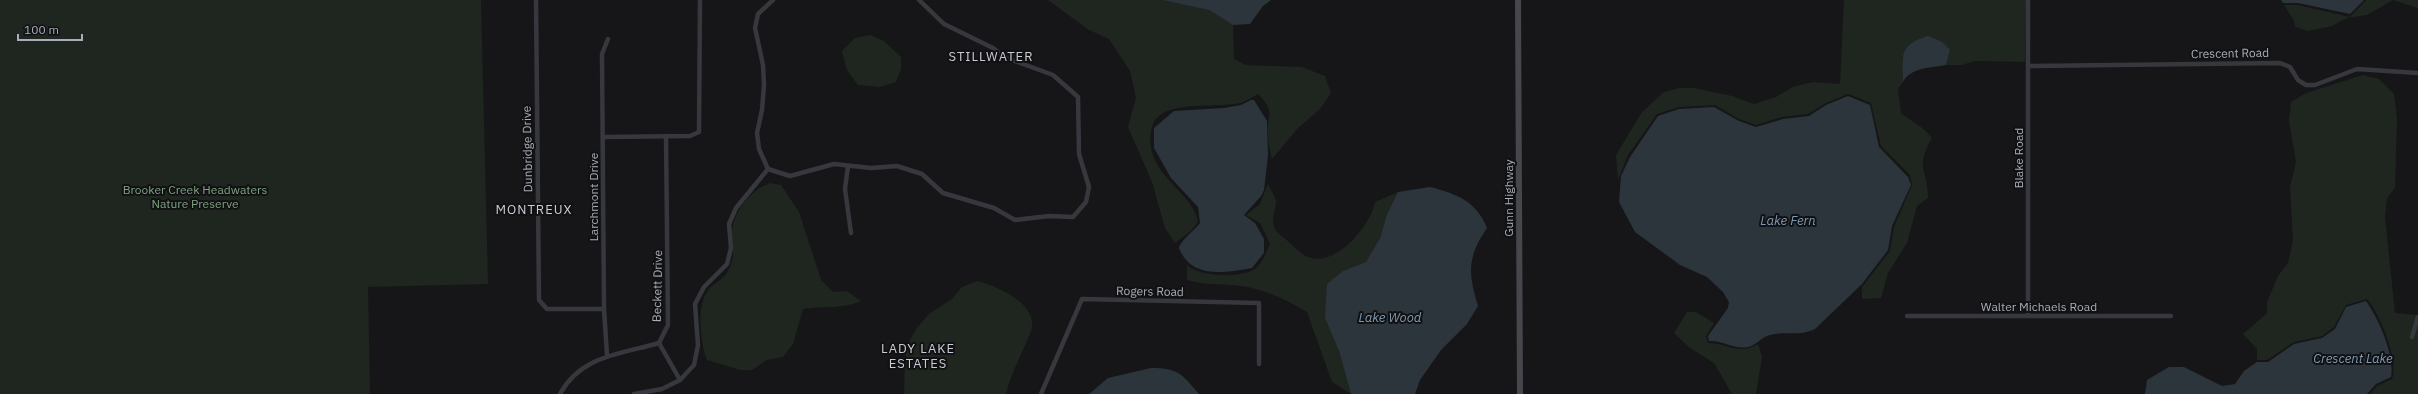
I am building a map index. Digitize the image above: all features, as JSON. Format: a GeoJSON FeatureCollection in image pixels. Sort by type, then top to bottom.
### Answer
{"type":"FeatureCollection","features":[{"type":"Feature","properties":{"kind":"main road","name":"Gunn Highway"},"geometry":{"type":"LineString","coordinates":[[1518,0],[1520,394]]}},
{"type":"Feature","properties":{"kind":"street","name":"Dunbridge Drive"},"geometry":{"type":"LineString","coordinates":[[536,0],[539,300],[547,309],[604,309]]}},
{"type":"Feature","properties":{"kind":"street"},"geometry":{"type":"LineString","coordinates":[[603,137],[693,135],[700,130],[700,0]]}},
{"type":"Feature","properties":{"kind":"street"},"geometry":{"type":"LineString","coordinates":[[773,0],[758,14],[755,28],[763,65],[764,85],[762,110],[757,133],[759,149],[768,169],[790,176],[834,164],[872,168],[897,166],[922,174],[943,193],[994,208],[1015,220],[1050,216],[1073,217],[1086,202],[1089,186],[1079,154],[1077,128],[1079,111],[1078,97],[1051,73],[1004,57],[993,48],[944,24],[919,0]]}},
{"type":"Feature","properties":{"kind":"street","name":"Blake Road"},"geometry":{"type":"LineString","coordinates":[[2028,0],[2028,316]]}},
{"type":"Feature","properties":{"kind":"street","name":"Larchmont Drive"},"geometry":{"type":"LineString","coordinates":[[606,355],[604,309],[602,54],[608,39]]}},
{"type":"Feature","properties":{"kind":"street","name":"Crescent Road"},"geometry":{"type":"LineString","coordinates":[[2028,66],[2280,63],[2290,67],[2300,82],[2310,86],[2357,68],[2418,73]]}},
{"type":"Feature","properties":{"kind":"street","name":"Beckett Drive"},"geometry":{"type":"LineString","coordinates":[[659,343],[668,325],[666,136]]}},
{"type":"Feature","properties":{"kind":"street"},"geometry":{"type":"LineString","coordinates":[[848,166],[845,189],[851,233]]}},
{"type":"Feature","properties":{"kind":"street"},"geometry":{"type":"LineString","coordinates":[[634,394],[662,389],[680,380],[694,365],[698,345],[695,304],[704,287],[728,264],[731,248],[729,224],[736,208],[768,169]]}},
{"type":"Feature","properties":{"kind":"street","name":"Rogers Road"},"geometry":{"type":"LineString","coordinates":[[1041,394],[1082,299],[1259,303],[1260,364]]}},
{"type":"Feature","properties":{"kind":"street","name":"Walter Michaels Road"},"geometry":{"type":"LineString","coordinates":[[1907,316],[2171,316]]}},
{"type":"Feature","properties":{"kind":"street"},"geometry":{"type":"LineString","coordinates":[[2412,337],[2418,317]]}},
{"type":"Feature","properties":{"kind":"street"},"geometry":{"type":"LineString","coordinates":[[560,394],[582,369],[606,355],[659,343],[680,380]]}},
{"type":"Feature","properties":{"kind":"green space","name":"Brooker Creek Headwaters Nature Preserve"},"geometry":{"type":"Polygon","coordinates":[[[0,0],[481,0],[488,284],[368,287],[370,394],[0,394],[0,0]]]}},
{"type":"Feature","properties":{"kind":"green space"},"geometry":{"type":"Polygon","coordinates":[[[1048,0],[1162,0],[1209,10],[1233,25],[1234,59],[1246,65],[1302,67],[1325,76],[1331,93],[1320,109],[1298,128],[1272,159],[1268,137],[1269,109],[1264,100],[1258,94],[1247,101],[1229,105],[1190,106],[1177,108],[1166,112],[1157,118],[1152,127],[1150,143],[1154,157],[1160,169],[1194,211],[1198,222],[1191,231],[1175,243],[1165,228],[1152,182],[1128,127],[1136,98],[1130,71],[1109,39],[1089,30],[1048,0]]]}},
{"type":"Feature","properties":{"kind":"green space"},"geometry":{"type":"Polygon","coordinates":[[[1844,0],[2026,0],[2025,62],[1975,61],[1962,65],[1946,65],[1950,50],[1902,57],[1903,82],[1898,89],[1901,113],[1922,128],[1932,138],[1927,148],[1923,163],[1928,198],[1917,206],[1907,243],[1888,273],[1881,298],[1862,299],[1862,287],[1890,251],[1894,227],[1912,185],[1910,175],[1881,146],[1871,103],[1848,94],[1826,103],[1808,114],[1782,117],[1756,125],[1739,119],[1715,105],[1679,107],[1657,114],[1628,155],[1618,180],[1616,155],[1642,112],[1664,92],[1679,88],[1694,88],[1732,96],[1754,104],[1776,97],[1793,87],[1813,82],[1840,84],[1844,0]]]}},
{"type":"Feature","properties":{"kind":"green space"},"geometry":{"type":"Polygon","coordinates":[[[2366,0],[2393,0],[2367,15],[2347,18],[2332,26],[2308,31],[2295,27],[2294,21],[2284,5],[2298,5],[2350,17],[2366,0]]]}},
{"type":"Feature","properties":{"kind":"green space"},"geometry":{"type":"Polygon","coordinates":[[[2393,0],[2418,0],[2418,8],[2393,0]]]}},
{"type":"Feature","properties":{"kind":"green space"},"geometry":{"type":"Polygon","coordinates":[[[870,35],[884,41],[901,57],[901,69],[896,82],[880,87],[858,85],[847,70],[842,51],[855,38],[870,35]]]}},
{"type":"Feature","properties":{"kind":"green space"},"geometry":{"type":"Polygon","coordinates":[[[2363,75],[2379,79],[2394,94],[2397,119],[2395,188],[2387,198],[2385,217],[2395,313],[2418,315],[2418,394],[2370,394],[2377,386],[2392,379],[2393,361],[2391,349],[2382,326],[2367,299],[2346,305],[2334,327],[2322,336],[2294,342],[2267,360],[2257,360],[2257,349],[2243,334],[2267,313],[2267,302],[2278,276],[2288,263],[2293,240],[2290,187],[2296,162],[2289,121],[2291,102],[2306,93],[2363,75]]]}},
{"type":"Feature","properties":{"kind":"green space"},"geometry":{"type":"Polygon","coordinates":[[[770,183],[781,185],[799,212],[821,280],[833,292],[847,291],[861,301],[854,304],[840,306],[803,309],[793,344],[783,357],[767,360],[752,370],[740,370],[707,360],[700,324],[702,304],[709,289],[727,273],[731,264],[733,254],[733,228],[738,212],[755,191],[770,183]]]}},
{"type":"Feature","properties":{"kind":"green space"},"geometry":{"type":"Polygon","coordinates":[[[1268,184],[1276,201],[1273,219],[1275,229],[1303,254],[1308,257],[1319,259],[1330,256],[1350,242],[1367,222],[1375,202],[1398,192],[1387,214],[1380,238],[1366,262],[1343,271],[1325,318],[1339,351],[1351,394],[1332,382],[1307,312],[1284,299],[1250,287],[1201,283],[1187,280],[1187,265],[1201,272],[1229,275],[1246,273],[1259,265],[1270,244],[1260,223],[1246,215],[1260,204],[1268,184]]]}},
{"type":"Feature","properties":{"kind":"green space"},"geometry":{"type":"Polygon","coordinates":[[[978,281],[1007,293],[1024,306],[1030,314],[1032,324],[1030,334],[1006,394],[904,394],[905,359],[909,342],[916,329],[929,314],[952,299],[962,287],[978,281]]]}},
{"type":"Feature","properties":{"kind":"green space"},"geometry":{"type":"Polygon","coordinates":[[[1687,312],[1696,312],[1714,323],[1706,336],[1708,343],[1739,349],[1745,349],[1758,344],[1762,357],[1756,394],[1732,394],[1714,363],[1690,348],[1674,333],[1687,312]]]}},
{"type":"Feature","properties":{"kind":"water"},"geometry":{"type":"Polygon","coordinates":[[[1162,0],[1271,0],[1263,6],[1250,24],[1233,25],[1209,10],[1162,0]]]}},
{"type":"Feature","properties":{"kind":"water"},"geometry":{"type":"Polygon","coordinates":[[[2281,0],[2364,0],[2350,14],[2298,3],[2283,3],[2281,0]]]}},
{"type":"Feature","properties":{"kind":"water"},"geometry":{"type":"Polygon","coordinates":[[[1928,36],[1942,42],[1950,50],[1946,65],[1916,71],[1911,73],[1903,82],[1902,65],[1904,52],[1912,43],[1928,36]]]}},
{"type":"Feature","properties":{"kind":"water","name":"Lake Fern"},"geometry":{"type":"Polygon","coordinates":[[[1848,96],[1870,105],[1879,147],[1908,177],[1911,185],[1892,226],[1888,250],[1862,284],[1815,329],[1803,333],[1773,334],[1753,345],[1743,348],[1709,341],[1708,336],[1728,308],[1729,302],[1723,292],[1707,277],[1680,265],[1635,232],[1619,202],[1621,176],[1630,157],[1658,116],[1679,109],[1714,107],[1739,121],[1756,127],[1783,119],[1809,116],[1826,105],[1848,96]]]}},
{"type":"Feature","properties":{"kind":"water"},"geometry":{"type":"Polygon","coordinates":[[[1254,100],[1267,121],[1268,155],[1264,190],[1261,196],[1244,215],[1255,223],[1264,239],[1264,253],[1252,268],[1210,272],[1192,265],[1184,258],[1179,248],[1182,242],[1200,223],[1198,207],[1171,178],[1154,148],[1154,128],[1174,111],[1224,108],[1241,105],[1254,100]]]}},
{"type":"Feature","properties":{"kind":"water","name":"Lake Wood"},"geometry":{"type":"Polygon","coordinates":[[[1430,187],[1457,196],[1471,205],[1477,211],[1487,228],[1480,238],[1471,266],[1472,284],[1478,306],[1467,324],[1441,350],[1420,380],[1415,394],[1351,394],[1339,351],[1325,318],[1327,284],[1343,271],[1366,262],[1380,238],[1387,214],[1398,192],[1430,187]]]}},
{"type":"Feature","properties":{"kind":"water","name":"Crescent Lake"},"geometry":{"type":"Polygon","coordinates":[[[2366,301],[2381,327],[2391,359],[2392,368],[2391,377],[2376,384],[2367,394],[2145,394],[2147,380],[2169,367],[2184,367],[2222,386],[2235,384],[2244,371],[2257,362],[2268,362],[2294,344],[2322,338],[2335,329],[2346,307],[2366,301]]]}},
{"type":"Feature","properties":{"kind":"water"},"geometry":{"type":"Polygon","coordinates":[[[1151,368],[1168,369],[1174,371],[1183,377],[1199,394],[1089,394],[1108,378],[1151,368]]]}},
{"type":"Feature","properties":{"kind":"district","name":"STILLWATER"},"geometry":{"type":"Point","coordinates":[991,56]}},
{"type":"Feature","properties":{"kind":"district","name":"MONTREUX"},"geometry":{"type":"Point","coordinates":[534,209]}},
{"type":"Feature","properties":{"kind":"district","name":"LADY LAKE ESTATES"},"geometry":{"type":"Point","coordinates":[918,356]}}]}
